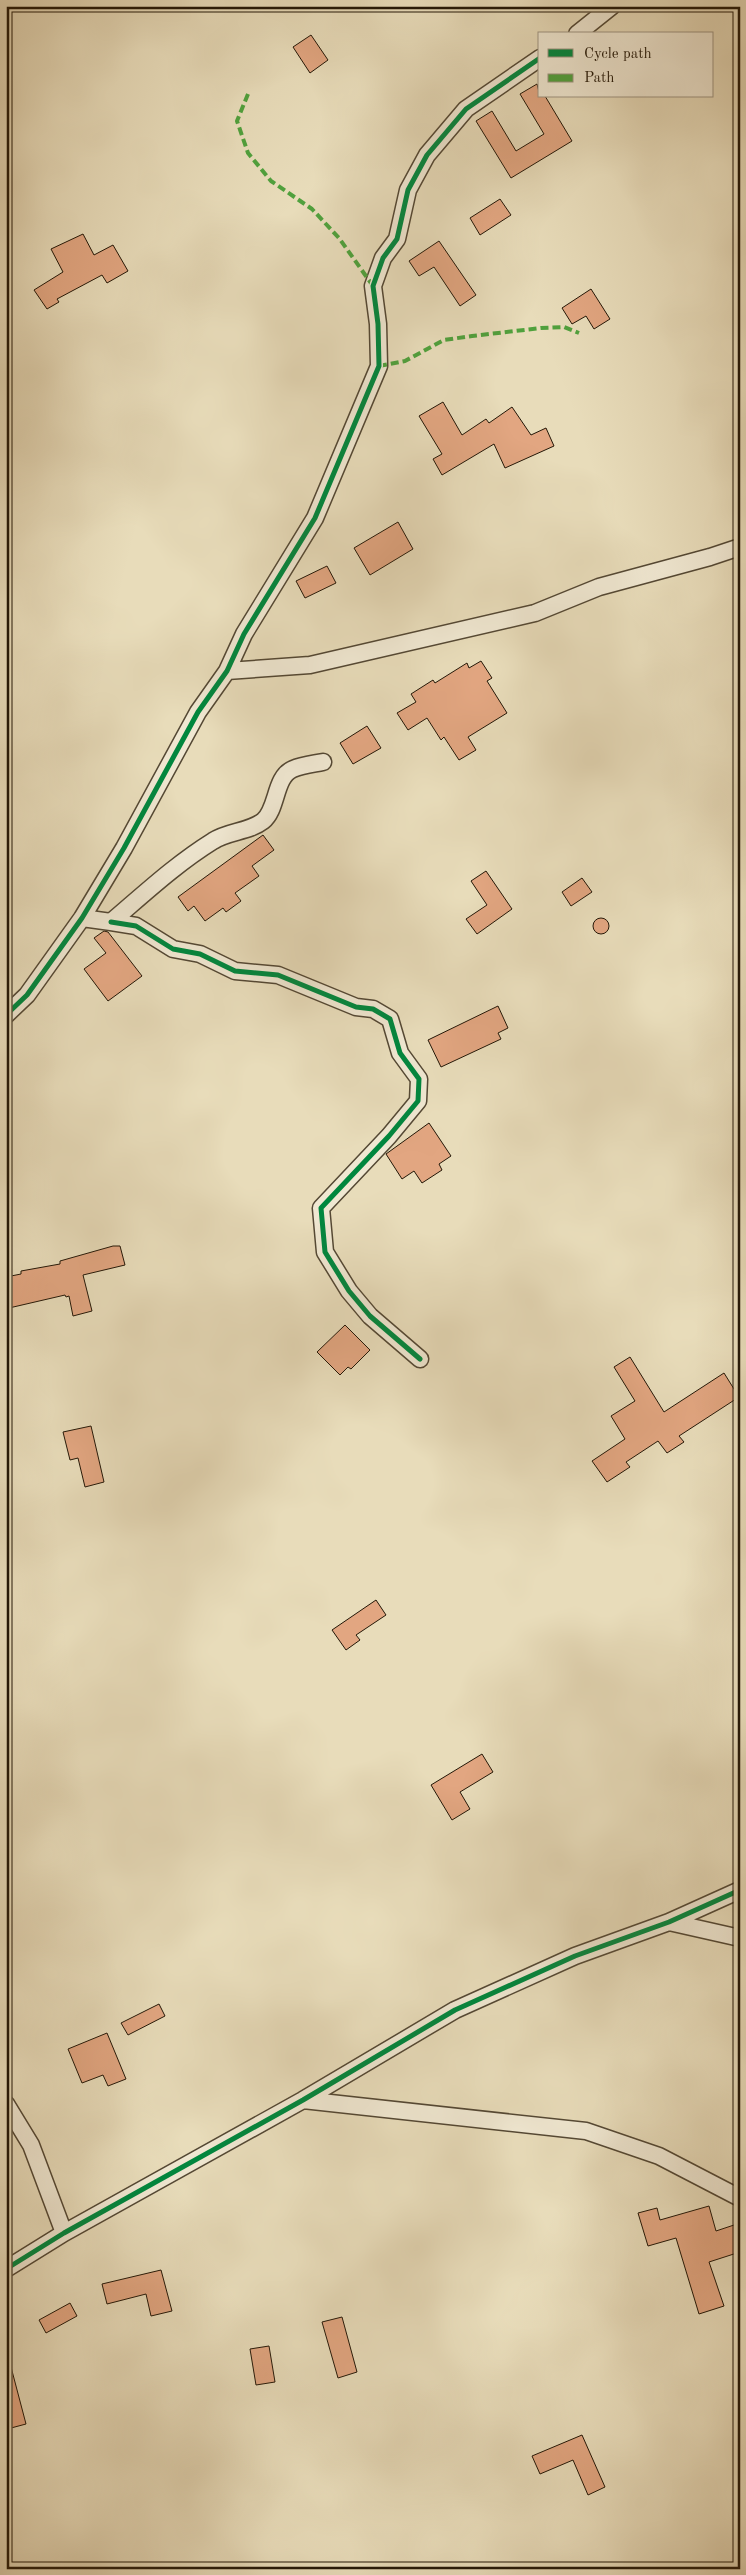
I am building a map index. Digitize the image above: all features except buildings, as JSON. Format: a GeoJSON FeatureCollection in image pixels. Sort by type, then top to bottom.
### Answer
{"type":"FeatureCollection","features":[{"type":"Feature","properties":{"kind":"street"},"geometry":{"type":"LineString","coordinates":[[580,32],[612,6]]}},
{"type":"Feature","properties":{"kind":"street"},"geometry":{"type":"LineString","coordinates":[[6,1015],[27,995],[82,918],[124,848],[198,712],[227,671],[244,634],[315,518],[379,366],[378,324],[373,286],[382,258],[396,239],[408,190],[428,155],[466,109],[538,59]]}},
{"type":"Feature","properties":{"kind":"street"},"geometry":{"type":"LineString","coordinates":[[227,671],[310,665],[535,613],[598,587],[740,547]]}},
{"type":"Feature","properties":{"kind":"street"},"geometry":{"type":"LineString","coordinates":[[112,922],[158,879],[215,839],[242,831],[263,821],[271,810],[281,781],[291,770],[323,762]]}},
{"type":"Feature","properties":{"kind":"street"},"geometry":{"type":"LineString","coordinates":[[82,918],[136,926],[173,949],[200,954],[235,971],[278,975],[356,1007],[374,1009],[390,1019],[400,1053],[419,1078],[418,1101],[389,1136],[321,1208],[325,1252],[349,1291],[370,1316],[420,1359]]}},
{"type":"Feature","properties":{"kind":"street"},"geometry":{"type":"LineString","coordinates":[[6,2269],[64,2233],[303,2100],[455,2010],[575,1956],[670,1922],[740,1890]]}},
{"type":"Feature","properties":{"kind":"street"},"geometry":{"type":"LineString","coordinates":[[670,1922],[740,1938]]}},
{"type":"Feature","properties":{"kind":"street"},"geometry":{"type":"LineString","coordinates":[[303,2100],[586,2130],[659,2156],[740,2198]]}},
{"type":"Feature","properties":{"kind":"street"},"geometry":{"type":"LineString","coordinates":[[6,2104],[30,2145],[64,2233]]}},
{"type":"Feature","properties":{"kind":"marked path"},"geometry":{"type":"LineString","coordinates":[[248,94],[237,121],[248,153],[271,181],[312,209],[339,238],[373,286]]}},
{"type":"Feature","properties":{"kind":"marked path"},"geometry":{"type":"LineString","coordinates":[[379,366],[405,361],[444,340],[541,328],[564,327],[579,333]]}},
{"type":"Feature","properties":{"kind":"cycle path"},"geometry":{"type":"LineString","coordinates":[[6,1015],[27,995],[82,918],[124,848],[198,712],[227,671],[244,634],[315,518],[379,366],[378,324],[373,286],[383,258],[397,239],[408,190],[427,155],[466,109],[538,59]]}},
{"type":"Feature","properties":{"kind":"cycle path"},"geometry":{"type":"LineString","coordinates":[[111,922],[136,926],[173,949],[200,954],[235,971],[278,975],[356,1007],[373,1009],[390,1019],[400,1053],[419,1079],[418,1101],[389,1136],[321,1208],[325,1252],[349,1291],[370,1316],[420,1359]]}},
{"type":"Feature","properties":{"kind":"cycle path"},"geometry":{"type":"LineString","coordinates":[[6,2269],[64,2233],[303,2100],[455,2010],[575,1956],[669,1922],[740,1890]]}}]}
